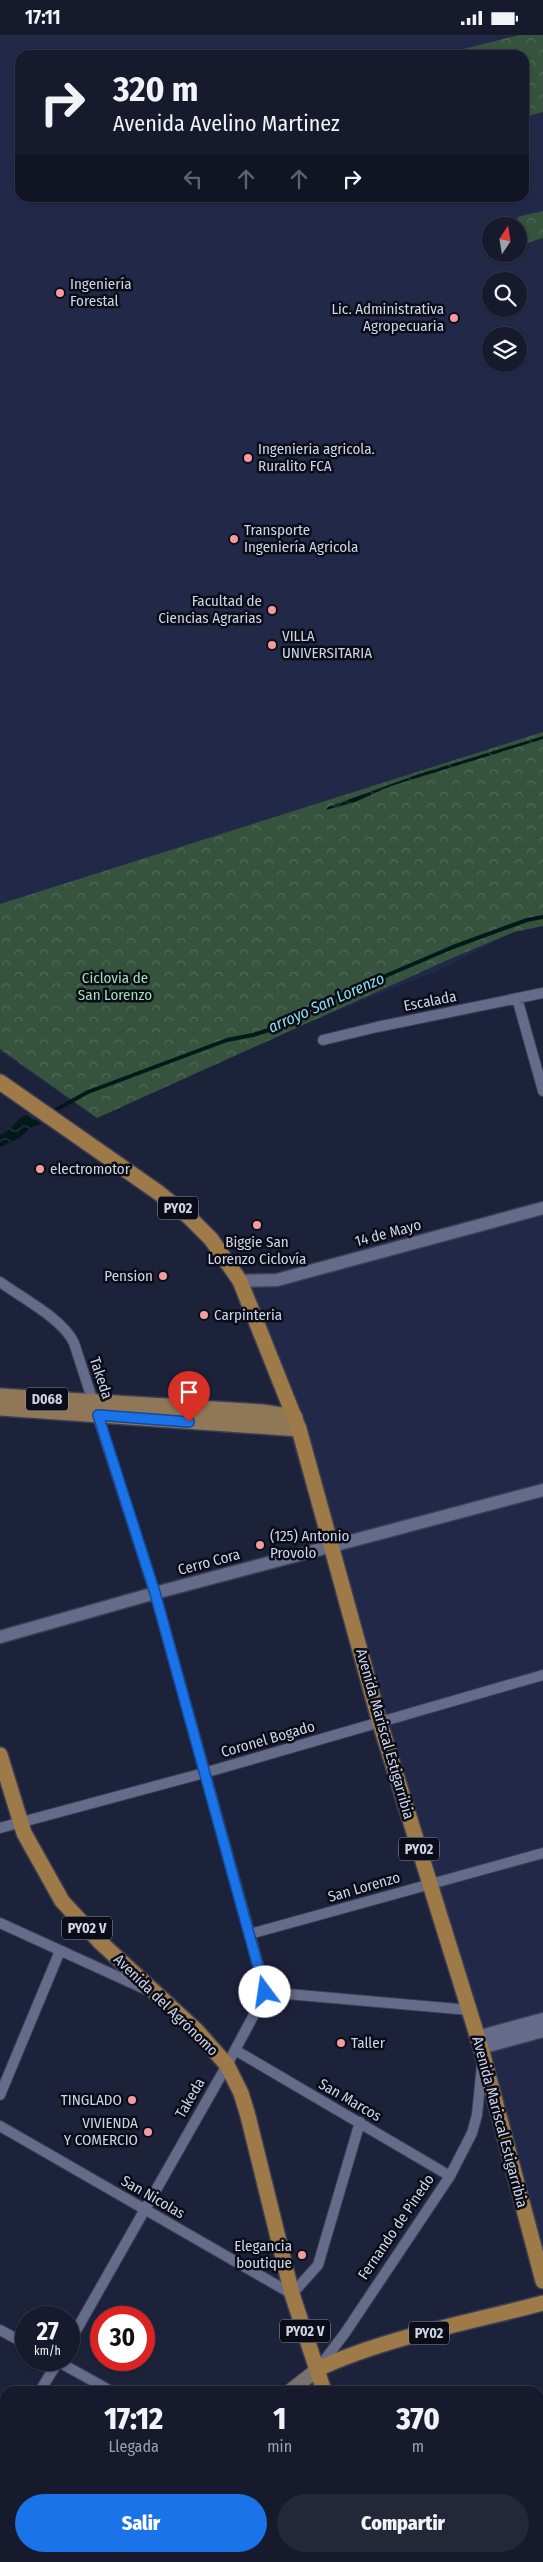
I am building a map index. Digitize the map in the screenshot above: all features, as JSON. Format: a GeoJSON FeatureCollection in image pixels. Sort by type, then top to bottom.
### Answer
{"type":"FeatureCollection","features":[{"type":"Feature","properties":{"kind":"highway","name":"PY02"},"geometry":{"type":"LineString","coordinates":[[5,1086],[189,1217],[211,1239],[240,1281],[297,1423]]}},
{"type":"Feature","properties":{"kind":"highway","name":"Avenida Mariscal Estigarribia"},"geometry":{"type":"LineString","coordinates":[[297,1423],[380,1723],[480,2047],[543,2281]]}},
{"type":"Feature","properties":{"kind":"highway","name":"Avenida del Agrónomo"},"geometry":{"type":"LineString","coordinates":[[0,1755],[24,1833],[62,1901],[100,1941],[161,1996],[227,2065],[241,2093],[248,2116],[292,2294],[323,2386]]}},
{"type":"Feature","properties":{"kind":"highway","name":"PY02"},"geometry":{"type":"LineString","coordinates":[[318,2369],[342,2358],[395,2342],[543,2303]]}},
{"type":"Feature","properties":{"kind":"main road","name":"D068"},"geometry":{"type":"LineString","coordinates":[[0,1396],[96,1409]]}},
{"type":"Feature","properties":{"kind":"main road","name":"D068"},"geometry":{"type":"LineString","coordinates":[[0,1408],[96,1409],[297,1423]]}},
{"type":"Feature","properties":{"kind":"main road","name":"Fernando de Pinedo"},"geometry":{"type":"LineString","coordinates":[[296,2386],[318,2369]]}},
{"type":"Feature","properties":{"kind":"street","name":"Escalada"},"geometry":{"type":"LineString","coordinates":[[323,1041],[377,1027],[543,993]]}},
{"type":"Feature","properties":{"kind":"street"},"geometry":{"type":"LineString","coordinates":[[517,999],[543,1091]]}},
{"type":"Feature","properties":{"kind":"street","name":"14 de Mayo"},"geometry":{"type":"LineString","coordinates":[[240,1281],[277,1279],[543,1208]]}},
{"type":"Feature","properties":{"kind":"street","name":"Takeda"},"geometry":{"type":"LineString","coordinates":[[0,1282],[70,1334],[155,1593],[265,1992],[227,2065],[80,2323]]}},
{"type":"Feature","properties":{"kind":"street","name":"Cerro Cora"},"geometry":{"type":"LineString","coordinates":[[0,1637],[155,1593],[543,1490]]}},
{"type":"Feature","properties":{"kind":"street","name":"Coronel Bogado"},"geometry":{"type":"LineString","coordinates":[[0,1828],[204,1773],[543,1675]]}},
{"type":"Feature","properties":{"kind":"street","name":"San Lorenzo"},"geometry":{"type":"LineString","coordinates":[[250,1934],[543,1853]]}},
{"type":"Feature","properties":{"kind":"street"},"geometry":{"type":"LineString","coordinates":[[0,1923],[161,1996]]}},
{"type":"Feature","properties":{"kind":"street"},"geometry":{"type":"LineString","coordinates":[[0,2095],[60,1951]]}},
{"type":"Feature","properties":{"kind":"street"},"geometry":{"type":"LineString","coordinates":[[265,1992],[469,2010]]}},
{"type":"Feature","properties":{"kind":"street"},"geometry":{"type":"LineString","coordinates":[[480,2047],[543,2019]]}},
{"type":"Feature","properties":{"kind":"street"},"geometry":{"type":"LineString","coordinates":[[480,2047],[543,2031]]}},
{"type":"Feature","properties":{"kind":"street","name":"Fernando de Pinedo"},"geometry":{"type":"LineString","coordinates":[[318,2369],[345,2333],[450,2176],[472,2133],[477,2115],[480,2047]]}},
{"type":"Feature","properties":{"kind":"street","name":"San Marcos"},"geometry":{"type":"LineString","coordinates":[[235,2050],[450,2176]]}},
{"type":"Feature","properties":{"kind":"street"},"geometry":{"type":"LineString","coordinates":[[292,2294],[318,2265],[360,2122]]}},
{"type":"Feature","properties":{"kind":"street","name":"San Nicolas"},"geometry":{"type":"LineString","coordinates":[[0,2126],[292,2294]]}},
{"type":"Feature","properties":{"kind":"street"},"geometry":{"type":"LineString","coordinates":[[0,2330],[15,2338]]}},
{"type":"Feature","properties":{"kind":"street"},"geometry":{"type":"LineString","coordinates":[[43,2386],[52,2371]]}},
{"type":"Feature","properties":{"kind":"street"},"geometry":{"type":"LineString","coordinates":[[76,2371],[102,2386]]}},
{"type":"Feature","properties":{"kind":"shaded area","name":"VILLA UNIVERSITARIA"},"geometry":{"type":"Polygon","coordinates":[[[0,35],[543,35],[543,926],[514,932],[439,970],[223,1057],[97,1118],[0,1052],[0,35]]]}},
{"type":"Feature","properties":{"kind":"shaded area"},"geometry":{"type":"Polygon","coordinates":[[[543,1204],[543,2291],[245,1284],[543,1204]]]}},
{"type":"Feature","properties":{"kind":"green space"},"geometry":{"type":"Polygon","coordinates":[[[519,35],[543,35],[543,112],[529,116],[529,50],[460,50],[519,35]]]}},
{"type":"Feature","properties":{"kind":"green space"},"geometry":{"type":"Polygon","coordinates":[[[543,211],[543,238],[528,242],[528,217],[517,217],[543,211]]]}},
{"type":"Feature","properties":{"kind":"green space","name":"Ciclovia de San Lorenzo"},"geometry":{"type":"Polygon","coordinates":[[[543,732],[543,926],[514,932],[452,958],[97,1118],[0,1049],[0,904],[543,732]]]}},
{"type":"Feature","properties":{"kind":"water"},"geometry":{"type":"Polygon","coordinates":[[[543,736],[543,739],[391,786],[355,802],[326,810],[328,807],[419,774],[543,736]]]}},
{"type":"Feature","properties":{"kind":"water"},"geometry":{"type":"Polygon","coordinates":[[[27,1114],[42,1124],[32,1127],[18,1139],[0,1147],[0,1135],[27,1114]]]}},
{"type":"Feature","properties":{"kind":"waterway","name":"arroyo San Lorenzo"},"geometry":{"type":"LineString","coordinates":[[52,1112],[88,1092],[227,1040],[279,1027],[299,1013],[453,947],[527,920],[543,917]]}},
{"type":"Feature","properties":{"kind":"place","name":"Ingeniería Forestal"},"geometry":{"type":"Point","coordinates":[60,293]}},
{"type":"Feature","properties":{"kind":"place","name":"Lic. Administrativa Agropecuaria"},"geometry":{"type":"Point","coordinates":[454,318]}},
{"type":"Feature","properties":{"kind":"place","name":"Ingenieria agricola. Ruralito FCA"},"geometry":{"type":"Point","coordinates":[248,458]}},
{"type":"Feature","properties":{"kind":"place","name":"Transporte Ingeniería Agricola"},"geometry":{"type":"Point","coordinates":[234,539]}},
{"type":"Feature","properties":{"kind":"place","name":"Facultad de Ciencias Agrarias"},"geometry":{"type":"Point","coordinates":[272,610]}},
{"type":"Feature","properties":{"kind":"place","name":"VILLA UNIVERSITARIA"},"geometry":{"type":"Point","coordinates":[272,645]}},
{"type":"Feature","properties":{"kind":"place","name":"electromotor"},"geometry":{"type":"Point","coordinates":[40,1169]}},
{"type":"Feature","properties":{"kind":"place","name":"Biggie San Lorenzo Ciclovía"},"geometry":{"type":"Point","coordinates":[257,1225]}},
{"type":"Feature","properties":{"kind":"place","name":"Pension"},"geometry":{"type":"Point","coordinates":[163,1276]}},
{"type":"Feature","properties":{"kind":"place","name":"Carpinteria"},"geometry":{"type":"Point","coordinates":[204,1315]}},
{"type":"Feature","properties":{"kind":"place","name":"(125) Antonio Provolo"},"geometry":{"type":"Point","coordinates":[260,1545]}},
{"type":"Feature","properties":{"kind":"place","name":"Taller"},"geometry":{"type":"Point","coordinates":[341,2043]}},
{"type":"Feature","properties":{"kind":"place","name":"TINGLADO"},"geometry":{"type":"Point","coordinates":[132,2100]}},
{"type":"Feature","properties":{"kind":"place","name":"VIVIENDA Y COMERCIO"},"geometry":{"type":"Point","coordinates":[148,2132]}},
{"type":"Feature","properties":{"kind":"place","name":"Elegancia boutique"},"geometry":{"type":"Point","coordinates":[302,2255]}},
{"type":"Feature","properties":{"kind":"route"},"geometry":{"type":"LineString","coordinates":[[189,1422],[98,1415],[155,1593],[265,1992]]}}]}
